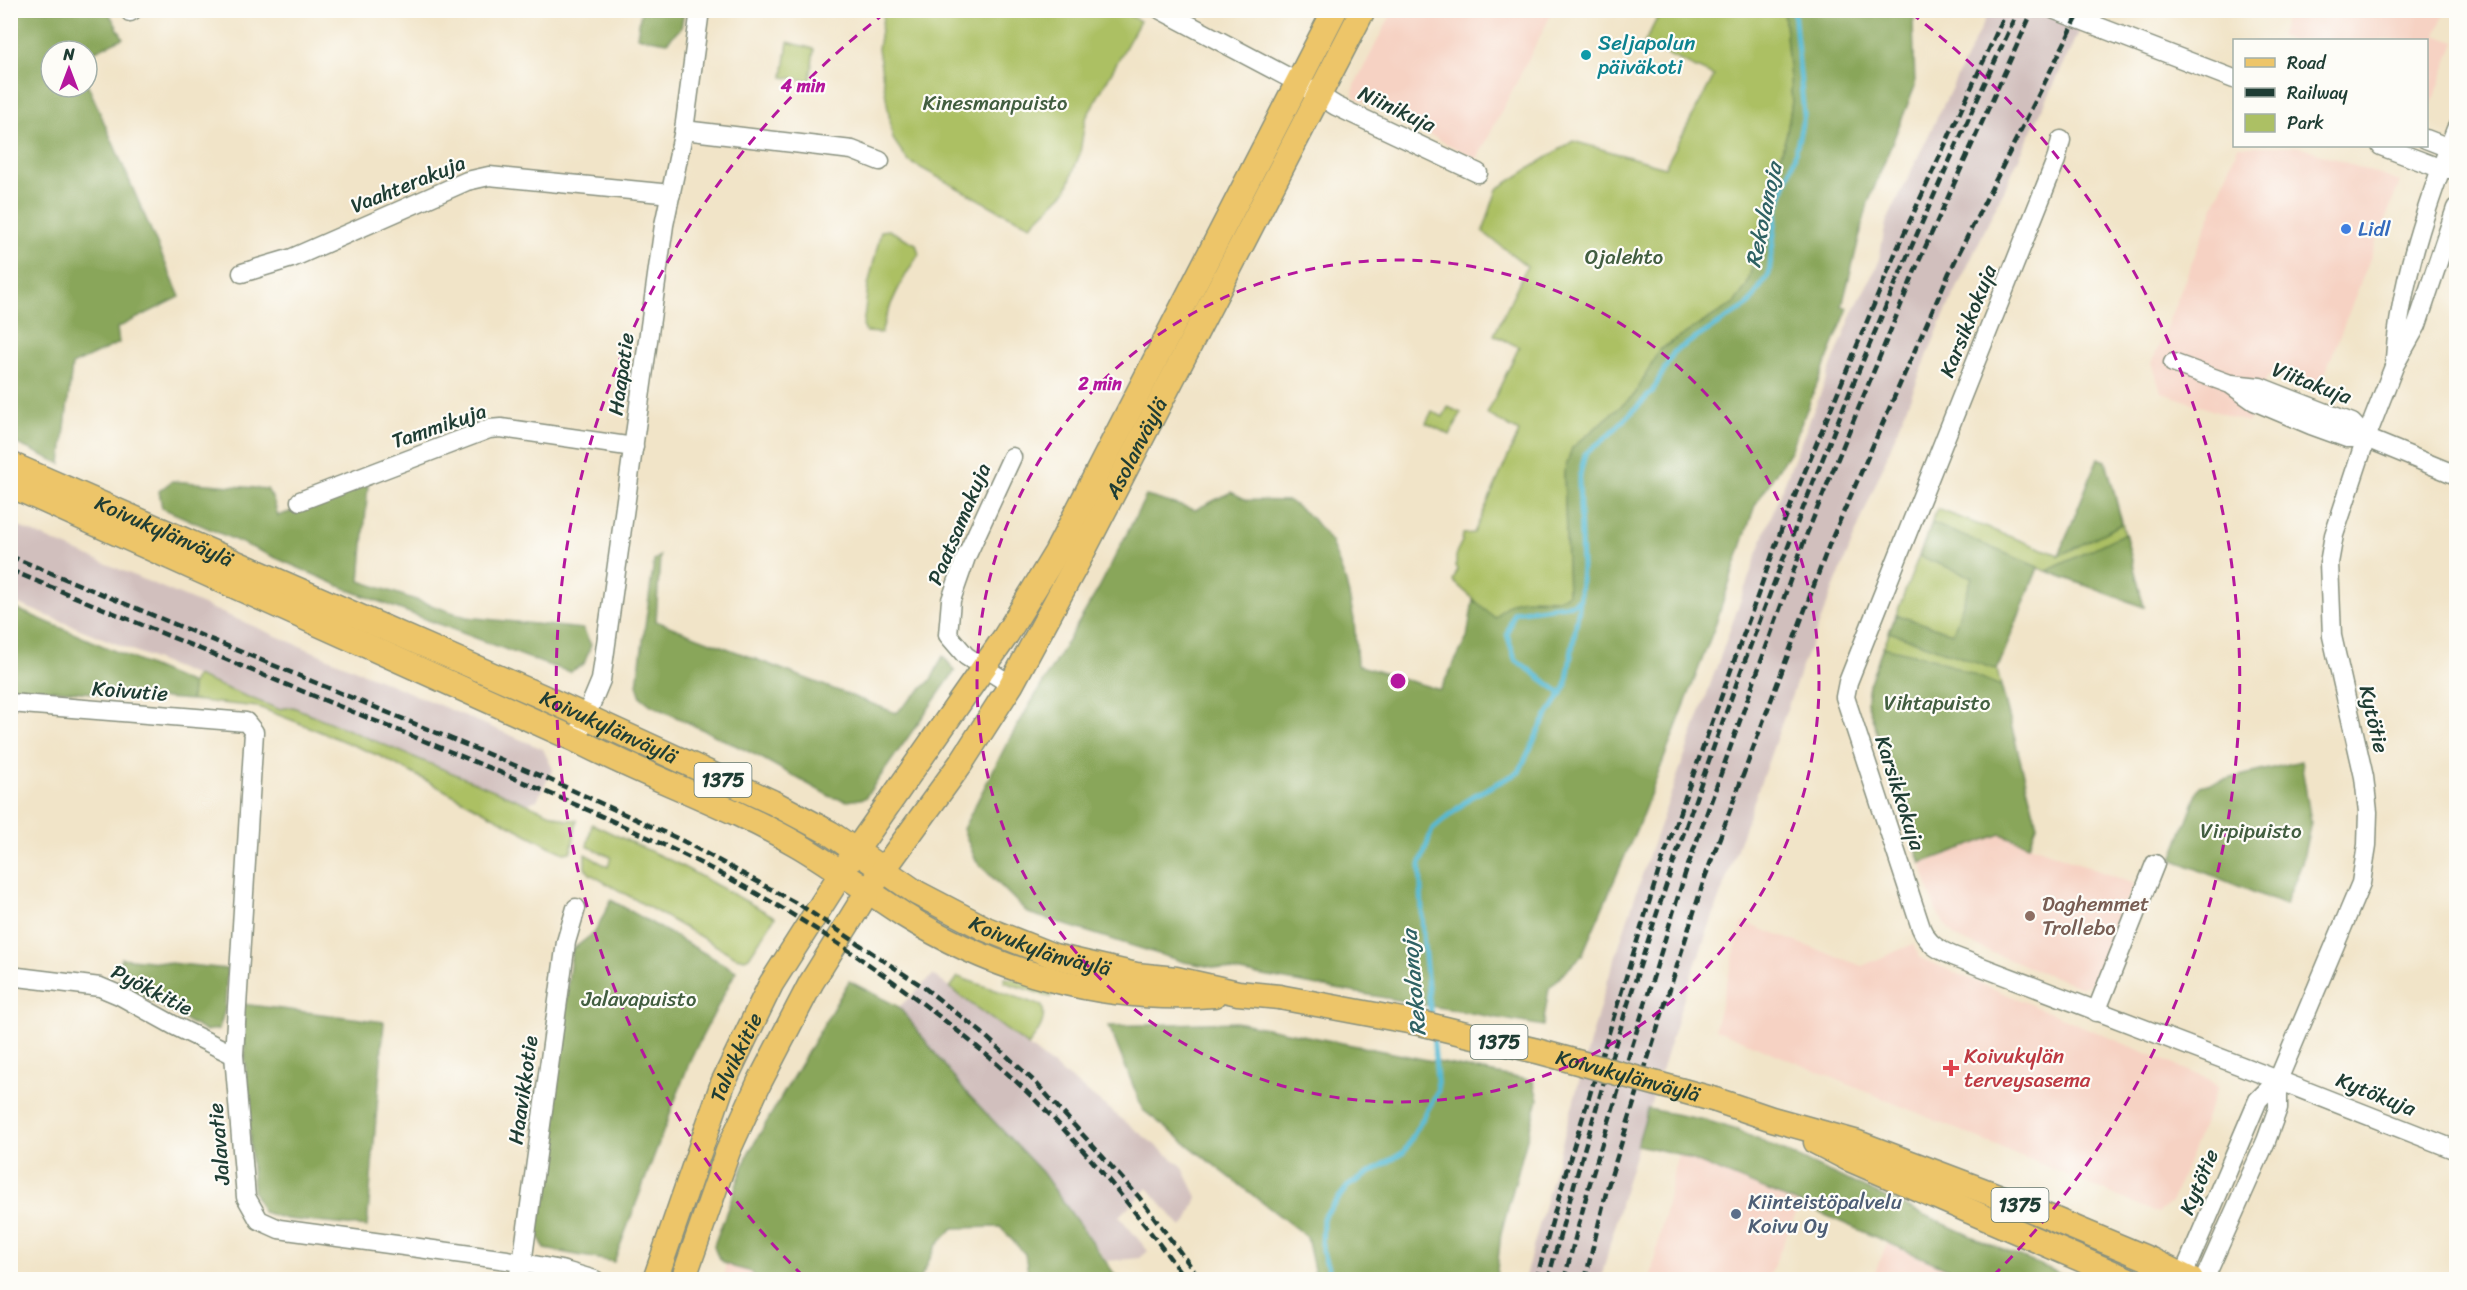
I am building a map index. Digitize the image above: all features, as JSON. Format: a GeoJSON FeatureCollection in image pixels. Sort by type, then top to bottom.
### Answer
{"type":"FeatureCollection","features":[{"type":"Feature","properties":{"kind":"main road","name":"Asolanväylä"},"geometry":{"type":"LineString","coordinates":[[855,852],[984,667],[1056,553],[1335,10]]}},
{"type":"Feature","properties":{"kind":"main road","name":"Asolanväylä"},"geometry":{"type":"LineString","coordinates":[[884,872],[961,763],[1011,685],[1363,10]]}},
{"type":"Feature","properties":{"kind":"main road","name":"Koivukylänväylä"},"geometry":{"type":"LineString","coordinates":[[10,464],[295,588],[772,802],[830,833],[917,893],[986,929],[1054,956],[1136,975],[1176,979],[1238,993],[1279,998],[1458,1032],[1537,1050],[1716,1100],[1772,1119],[1855,1142],[1982,1190],[2190,1278]]}},
{"type":"Feature","properties":{"kind":"main road","name":"Koivukylänväylä"},"geometry":{"type":"LineString","coordinates":[[10,485],[750,820],[797,844],[904,915],[949,941],[1005,966],[1097,991],[1137,996],[1178,998],[1238,993]]}},
{"type":"Feature","properties":{"kind":"main road","name":"Talvikkitie"},"geometry":{"type":"LineString","coordinates":[[655,1280],[723,1083],[771,984],[855,852]]}},
{"type":"Feature","properties":{"kind":"main road","name":"Talvikkitie"},"geometry":{"type":"LineString","coordinates":[[683,1280],[728,1151],[759,1083],[811,983],[868,891],[884,872]]}},
{"type":"Feature","properties":{"kind":"main road","name":"Koivukylänväylä"},"geometry":{"type":"LineString","coordinates":[[1772,1119],[1847,1158],[2129,1280]]}},
{"type":"Feature","properties":{"kind":"street","name":"Haapatie"},"geometry":{"type":"LineString","coordinates":[[576,740],[601,680],[700,10]]}},
{"type":"Feature","properties":{"kind":"street","name":"Niinikuja"},"geometry":{"type":"LineString","coordinates":[[1161,10],[1299,83],[1344,110],[1478,173]]}},
{"type":"Feature","properties":{"kind":"street"},"geometry":{"type":"LineString","coordinates":[[2055,10],[2233,78]]}},
{"type":"Feature","properties":{"kind":"street","name":"Kytötie"},"geometry":{"type":"LineString","coordinates":[[2395,364],[2397,332],[2416,248],[2449,169],[2457,129]]}},
{"type":"Feature","properties":{"kind":"street"},"geometry":{"type":"LineString","coordinates":[[684,130],[852,150],[880,162]]}},
{"type":"Feature","properties":{"kind":"street"},"geometry":{"type":"LineString","coordinates":[[2428,139],[2453,151]]}},
{"type":"Feature","properties":{"kind":"street","name":"Karsikkokuja"},"geometry":{"type":"LineString","coordinates":[[2061,140],[2056,160],[1848,682],[1845,697],[1926,939],[1935,948],[2096,1012],[2278,1080]]}},
{"type":"Feature","properties":{"kind":"street"},"geometry":{"type":"LineString","coordinates":[[2384,147],[2449,169]]}},
{"type":"Feature","properties":{"kind":"street","name":"Vaahterakuja"},"geometry":{"type":"LineString","coordinates":[[242,273],[292,258],[467,181],[489,176],[671,194]]}},
{"type":"Feature","properties":{"kind":"street","name":"Kytötie"},"geometry":{"type":"LineString","coordinates":[[2190,1278],[2258,1100],[2278,1080],[2361,884],[2367,845],[2368,812],[2364,777],[2332,636],[2330,563],[2342,504],[2395,364],[2416,325],[2457,208]]}},
{"type":"Feature","properties":{"kind":"street","name":"Viitakuja"},"geometry":{"type":"LineString","coordinates":[[2173,363],[2230,384],[2254,402],[2311,425],[2347,438],[2366,438],[2457,475]]}},
{"type":"Feature","properties":{"kind":"street","name":"Tammikuja"},"geometry":{"type":"LineString","coordinates":[[300,501],[489,429],[501,428],[634,447]]}},
{"type":"Feature","properties":{"kind":"street","name":"Paatsamakuja"},"geometry":{"type":"LineString","coordinates":[[1011,685],[966,656],[948,635],[951,600],[966,557],[1012,457]]}},
{"type":"Feature","properties":{"kind":"street","name":"Koivutie"},"geometry":{"type":"LineString","coordinates":[[10,703],[246,722]]}},
{"type":"Feature","properties":{"kind":"street","name":"Jalavatie"},"geometry":{"type":"LineString","coordinates":[[246,722],[254,732],[255,752],[234,1055],[246,1197],[259,1220],[279,1229],[507,1260],[520,1272],[561,1270],[595,1280]]}},
{"type":"Feature","properties":{"kind":"street"},"geometry":{"type":"LineString","coordinates":[[2096,1012],[2155,864]]}},
{"type":"Feature","properties":{"kind":"street","name":"Haavikkotie"},"geometry":{"type":"LineString","coordinates":[[520,1272],[566,942],[576,908]]}},
{"type":"Feature","properties":{"kind":"street","name":"Pyökkitie"},"geometry":{"type":"LineString","coordinates":[[10,976],[100,987],[119,994],[175,1026],[234,1055]]}},
{"type":"Feature","properties":{"kind":"street","name":"Kytökuja"},"geometry":{"type":"LineString","coordinates":[[2278,1080],[2456,1150]]}},
{"type":"Feature","properties":{"kind":"shaded area"},"geometry":{"type":"Polygon","coordinates":[[[2445,10],[2436,35],[2455,42],[2430,109],[2428,108],[2428,39],[2287,39],[2279,36],[2289,11],[2445,10]]]}},
{"type":"Feature","properties":{"kind":"shaded area"},"geometry":{"type":"Polygon","coordinates":[[[1393,11],[1553,11],[1477,159],[1353,96],[1354,86],[1393,11]]]}},
{"type":"Feature","properties":{"kind":"shaded area"},"geometry":{"type":"Polygon","coordinates":[[[1989,11],[2089,11],[1941,322],[1803,664],[1686,991],[1622,1197],[1601,1279],[1524,1280],[1604,992],[1645,866],[1768,524],[1854,310],[1878,264],[1886,223],[1989,11]]]}},
{"type":"Feature","properties":{"kind":"shaded area"},"geometry":{"type":"Polygon","coordinates":[[[2238,147],[2302,147],[2400,182],[2317,394],[2268,375],[2248,423],[2161,392],[2152,363],[2238,147]]]}},
{"type":"Feature","properties":{"kind":"shaded area"},"geometry":{"type":"Polygon","coordinates":[[[10,523],[543,749],[553,769],[537,800],[526,804],[293,707],[278,709],[11,601],[10,523]]]}},
{"type":"Feature","properties":{"kind":"shaded area","name":"Daghemmet Trollebo"},"geometry":{"type":"Polygon","coordinates":[[[2001,834],[2134,884],[2095,983],[2082,987],[1955,937],[1935,909],[1921,863],[2001,834]]]}},
{"type":"Feature","properties":{"kind":"shaded area"},"geometry":{"type":"Polygon","coordinates":[[[1742,922],[1862,966],[1913,944],[1920,958],[2208,1079],[2218,1087],[2171,1203],[2158,1213],[1715,1029],[1742,922]]]}},
{"type":"Feature","properties":{"kind":"shaded area"},"geometry":{"type":"Polygon","coordinates":[[[933,975],[991,1017],[1182,1166],[1197,1197],[1187,1222],[1181,1227],[1148,1188],[1119,1216],[1148,1251],[1140,1258],[1107,1261],[1042,1172],[963,1089],[899,1007],[933,975]]]}},
{"type":"Feature","properties":{"kind":"shaded area"},"geometry":{"type":"Polygon","coordinates":[[[1678,1154],[1800,1204],[1768,1279],[1650,1280],[1678,1154]]]}},
{"type":"Feature","properties":{"kind":"shaded area"},"geometry":{"type":"Polygon","coordinates":[[[1887,1244],[1971,1279],[1872,1279],[1887,1244]]]}},
{"type":"Feature","properties":{"kind":"shaded area"},"geometry":{"type":"Polygon","coordinates":[[[725,1264],[751,1272],[756,1279],[725,1279],[725,1264]]]}},
{"type":"Feature","properties":{"kind":"green space"},"geometry":{"type":"Polygon","coordinates":[[[11,10],[108,11],[123,38],[99,49],[99,39],[39,39],[39,99],[94,99],[180,297],[117,328],[119,343],[72,365],[61,464],[11,441],[11,10]]]}},
{"type":"Feature","properties":{"kind":"green space"},"geometry":{"type":"Polygon","coordinates":[[[641,11],[684,11],[681,28],[667,42],[637,37],[641,11]]]}},
{"type":"Feature","properties":{"kind":"green space","name":"Kinesmanpuisto"},"geometry":{"type":"Polygon","coordinates":[[[884,11],[1122,11],[1140,21],[1085,120],[1080,153],[1066,191],[1031,225],[1000,211],[908,161],[893,139],[878,49],[884,11]]]}},
{"type":"Feature","properties":{"kind":"green space","name":"Ojalehto"},"geometry":{"type":"Polygon","coordinates":[[[1661,11],[1784,11],[1792,101],[1787,132],[1747,286],[1735,303],[1659,350],[1635,394],[1612,415],[1564,472],[1568,594],[1561,599],[1533,598],[1495,618],[1453,581],[1458,569],[1456,553],[1463,534],[1474,533],[1519,432],[1487,414],[1519,347],[1494,335],[1527,266],[1483,232],[1497,189],[1573,141],[1665,167],[1714,76],[1644,44],[1661,11]]]}},
{"type":"Feature","properties":{"kind":"green space"},"geometry":{"type":"Polygon","coordinates":[[[1784,11],[1917,11],[1913,23],[1915,86],[1868,203],[1842,306],[1848,308],[1790,451],[1755,505],[1715,626],[1640,821],[1582,955],[1549,988],[1543,1026],[1184,962],[1028,913],[976,861],[963,829],[1006,745],[1099,588],[1146,496],[1195,510],[1231,492],[1247,500],[1289,501],[1313,519],[1331,542],[1346,582],[1354,619],[1357,665],[1440,690],[1467,638],[1473,600],[1495,618],[1504,608],[1523,599],[1550,600],[1568,594],[1564,472],[1572,448],[1635,394],[1659,350],[1734,303],[1747,286],[1787,132],[1792,101],[1784,11]]]}},
{"type":"Feature","properties":{"kind":"green space"},"geometry":{"type":"Polygon","coordinates":[[[788,42],[814,49],[810,81],[783,77],[788,42]]]}},
{"type":"Feature","properties":{"kind":"green space"},"geometry":{"type":"Polygon","coordinates":[[[889,230],[916,244],[919,254],[897,292],[881,333],[866,332],[863,326],[868,286],[881,231],[889,230]]]}},
{"type":"Feature","properties":{"kind":"green space"},"geometry":{"type":"Polygon","coordinates":[[[1448,407],[1461,413],[1450,435],[1426,423],[1432,411],[1443,417],[1448,407]]]}},
{"type":"Feature","properties":{"kind":"green space","name":"Vihtapuisto"},"geometry":{"type":"Polygon","coordinates":[[[2098,458],[2106,461],[2144,607],[2038,568],[1997,670],[2037,825],[2029,845],[2001,834],[1921,863],[1867,702],[1869,685],[1937,509],[2059,555],[2098,458]]]}},
{"type":"Feature","properties":{"kind":"green space"},"geometry":{"type":"Polygon","coordinates":[[[2098,458],[2106,461],[2122,524],[2059,556],[2098,458]]]}},
{"type":"Feature","properties":{"kind":"green space"},"geometry":{"type":"Polygon","coordinates":[[[172,481],[267,489],[278,516],[368,485],[360,581],[466,617],[583,629],[591,645],[584,664],[570,672],[542,663],[351,591],[162,508],[159,491],[172,481]]]}},
{"type":"Feature","properties":{"kind":"green space"},"geometry":{"type":"Polygon","coordinates":[[[1932,523],[2038,567],[1997,670],[1889,632],[1896,615],[1953,633],[1972,577],[1919,556],[1932,523]]]}},
{"type":"Feature","properties":{"kind":"green space"},"geometry":{"type":"Polygon","coordinates":[[[2125,533],[2144,607],[2047,571],[2125,533]]]}},
{"type":"Feature","properties":{"kind":"green space"},"geometry":{"type":"Polygon","coordinates":[[[660,556],[656,621],[896,713],[931,680],[943,656],[955,671],[865,798],[848,801],[831,797],[758,756],[651,705],[641,697],[637,685],[654,561],[660,556]]]}},
{"type":"Feature","properties":{"kind":"green space"},"geometry":{"type":"Polygon","coordinates":[[[12,607],[192,684],[191,700],[11,687],[12,607]]]}},
{"type":"Feature","properties":{"kind":"green space"},"geometry":{"type":"Polygon","coordinates":[[[1883,647],[1935,659],[2001,686],[2037,825],[2029,845],[2001,834],[1921,863],[1867,702],[1869,685],[1883,647]]]}},
{"type":"Feature","properties":{"kind":"green space"},"geometry":{"type":"Polygon","coordinates":[[[196,676],[278,709],[293,707],[566,820],[577,820],[572,848],[570,852],[564,853],[382,757],[258,707],[191,700],[192,684],[196,676]]]}},
{"type":"Feature","properties":{"kind":"green space","name":"Virpipuisto"},"geometry":{"type":"Polygon","coordinates":[[[2301,761],[2311,822],[2302,863],[2285,905],[2172,859],[2200,786],[2301,761]]]}},
{"type":"Feature","properties":{"kind":"green space"},"geometry":{"type":"Polygon","coordinates":[[[592,824],[678,864],[775,917],[749,957],[745,959],[736,957],[590,874],[585,868],[585,854],[608,867],[611,857],[587,846],[592,824]]]}},
{"type":"Feature","properties":{"kind":"green space","name":"Jalavapuisto"},"geometry":{"type":"Polygon","coordinates":[[[611,900],[736,971],[691,1058],[614,1262],[545,1249],[537,1233],[572,950],[595,932],[611,900]]]}},
{"type":"Feature","properties":{"kind":"green space"},"geometry":{"type":"Polygon","coordinates":[[[121,958],[227,969],[225,1009],[219,1029],[205,1031],[121,984],[119,976],[121,958]]]}},
{"type":"Feature","properties":{"kind":"green space"},"geometry":{"type":"Polygon","coordinates":[[[958,977],[1042,1006],[1042,1022],[1028,1046],[950,988],[958,977]]]}},
{"type":"Feature","properties":{"kind":"green space"},"geometry":{"type":"Polygon","coordinates":[[[1005,978],[1033,980],[1055,993],[1050,997],[1004,982],[1005,978]]]}},
{"type":"Feature","properties":{"kind":"green space"},"geometry":{"type":"Polygon","coordinates":[[[849,981],[899,1007],[963,1089],[1042,1172],[1118,1279],[1029,1279],[1025,1254],[1000,1227],[953,1228],[936,1246],[920,1279],[756,1279],[751,1272],[732,1267],[719,1258],[714,1245],[748,1154],[849,981]]]}},
{"type":"Feature","properties":{"kind":"green space"},"geometry":{"type":"Polygon","coordinates":[[[242,1004],[384,1022],[367,1227],[286,1219],[263,1212],[253,1191],[242,1004]]]}},
{"type":"Feature","properties":{"kind":"green space"},"geometry":{"type":"Polygon","coordinates":[[[1236,1022],[1533,1081],[1538,1099],[1501,1233],[1496,1279],[1316,1279],[1307,1237],[1143,1110],[1109,1026],[1236,1022]]]}},
{"type":"Feature","properties":{"kind":"green space"},"geometry":{"type":"Polygon","coordinates":[[[1648,1109],[1705,1120],[1737,1130],[1984,1242],[2074,1279],[1971,1279],[1800,1204],[1678,1154],[1637,1145],[1648,1109]]]}},
{"type":"Feature","properties":{"kind":"waterway","name":"Rekolanoja"},"geometry":{"type":"LineString","coordinates":[[1431,1019],[1423,935],[1420,865],[1432,830],[1471,797],[1519,772],[1541,726],[1566,686],[1579,607],[1582,568],[1579,479],[1585,454],[1609,435],[1652,392],[1674,352],[1748,305],[1769,274],[1777,210],[1794,159],[1804,115],[1794,10]]}},
{"type":"Feature","properties":{"kind":"waterway","name":"Rekolanoja"},"geometry":{"type":"LineString","coordinates":[[1562,694],[1515,659],[1507,634],[1514,612],[1573,604],[1580,598]]}},
{"type":"Feature","properties":{"kind":"waterway","name":"Rekolanoja"},"geometry":{"type":"LineString","coordinates":[[1332,1280],[1322,1250],[1323,1218],[1348,1186],[1404,1152],[1438,1091],[1433,1034]]}},
{"type":"Feature","properties":{"kind":"railway"},"geometry":{"type":"LineString","coordinates":[[1536,1280],[1565,1175],[1659,870],[1784,522],[1897,249],[2007,10]]}},
{"type":"Feature","properties":{"kind":"railway"},"geometry":{"type":"LineString","coordinates":[[1548,1280],[1643,955],[1697,794],[1755,634],[1880,319],[2019,10]]}},
{"type":"Feature","properties":{"kind":"railway"},"geometry":{"type":"LineString","coordinates":[[1564,1280],[1589,1186],[1685,874],[1806,536],[1919,261],[2033,10]]}},
{"type":"Feature","properties":{"kind":"railway"},"geometry":{"type":"LineString","coordinates":[[1585,1280],[1607,1189],[1704,880],[1829,545],[1949,273],[2081,10]]}},
{"type":"Feature","properties":{"kind":"railway"},"geometry":{"type":"LineString","coordinates":[[10,556],[548,779],[683,841],[800,905],[922,986],[981,1032],[1036,1083],[1139,1197],[1201,1280]]}},
{"type":"Feature","properties":{"kind":"railway"},"geometry":{"type":"LineString","coordinates":[[10,570],[488,767],[639,833],[715,871],[791,914],[829,937],[901,987],[1001,1067],[1086,1153],[1186,1280]]}},
{"type":"Feature","properties":{"kind":"place","name":"Seljapolun päiväkoti"},"geometry":{"type":"Point","coordinates":[1586,55]}},
{"type":"Feature","properties":{"kind":"place","name":"Lidl"},"geometry":{"type":"Point","coordinates":[2346,229]}},
{"type":"Feature","properties":{"kind":"place","name":"Daghemmet Trollebo"},"geometry":{"type":"Point","coordinates":[2030,916]}},
{"type":"Feature","properties":{"kind":"place","name":"Koivukylän terveysasema"},"geometry":{"type":"Point","coordinates":[1951,1068]}},
{"type":"Feature","properties":{"kind":"place","name":"Kiinteistöpalvelu Koivu Oy"},"geometry":{"type":"Point","coordinates":[1736,1214]}}]}
